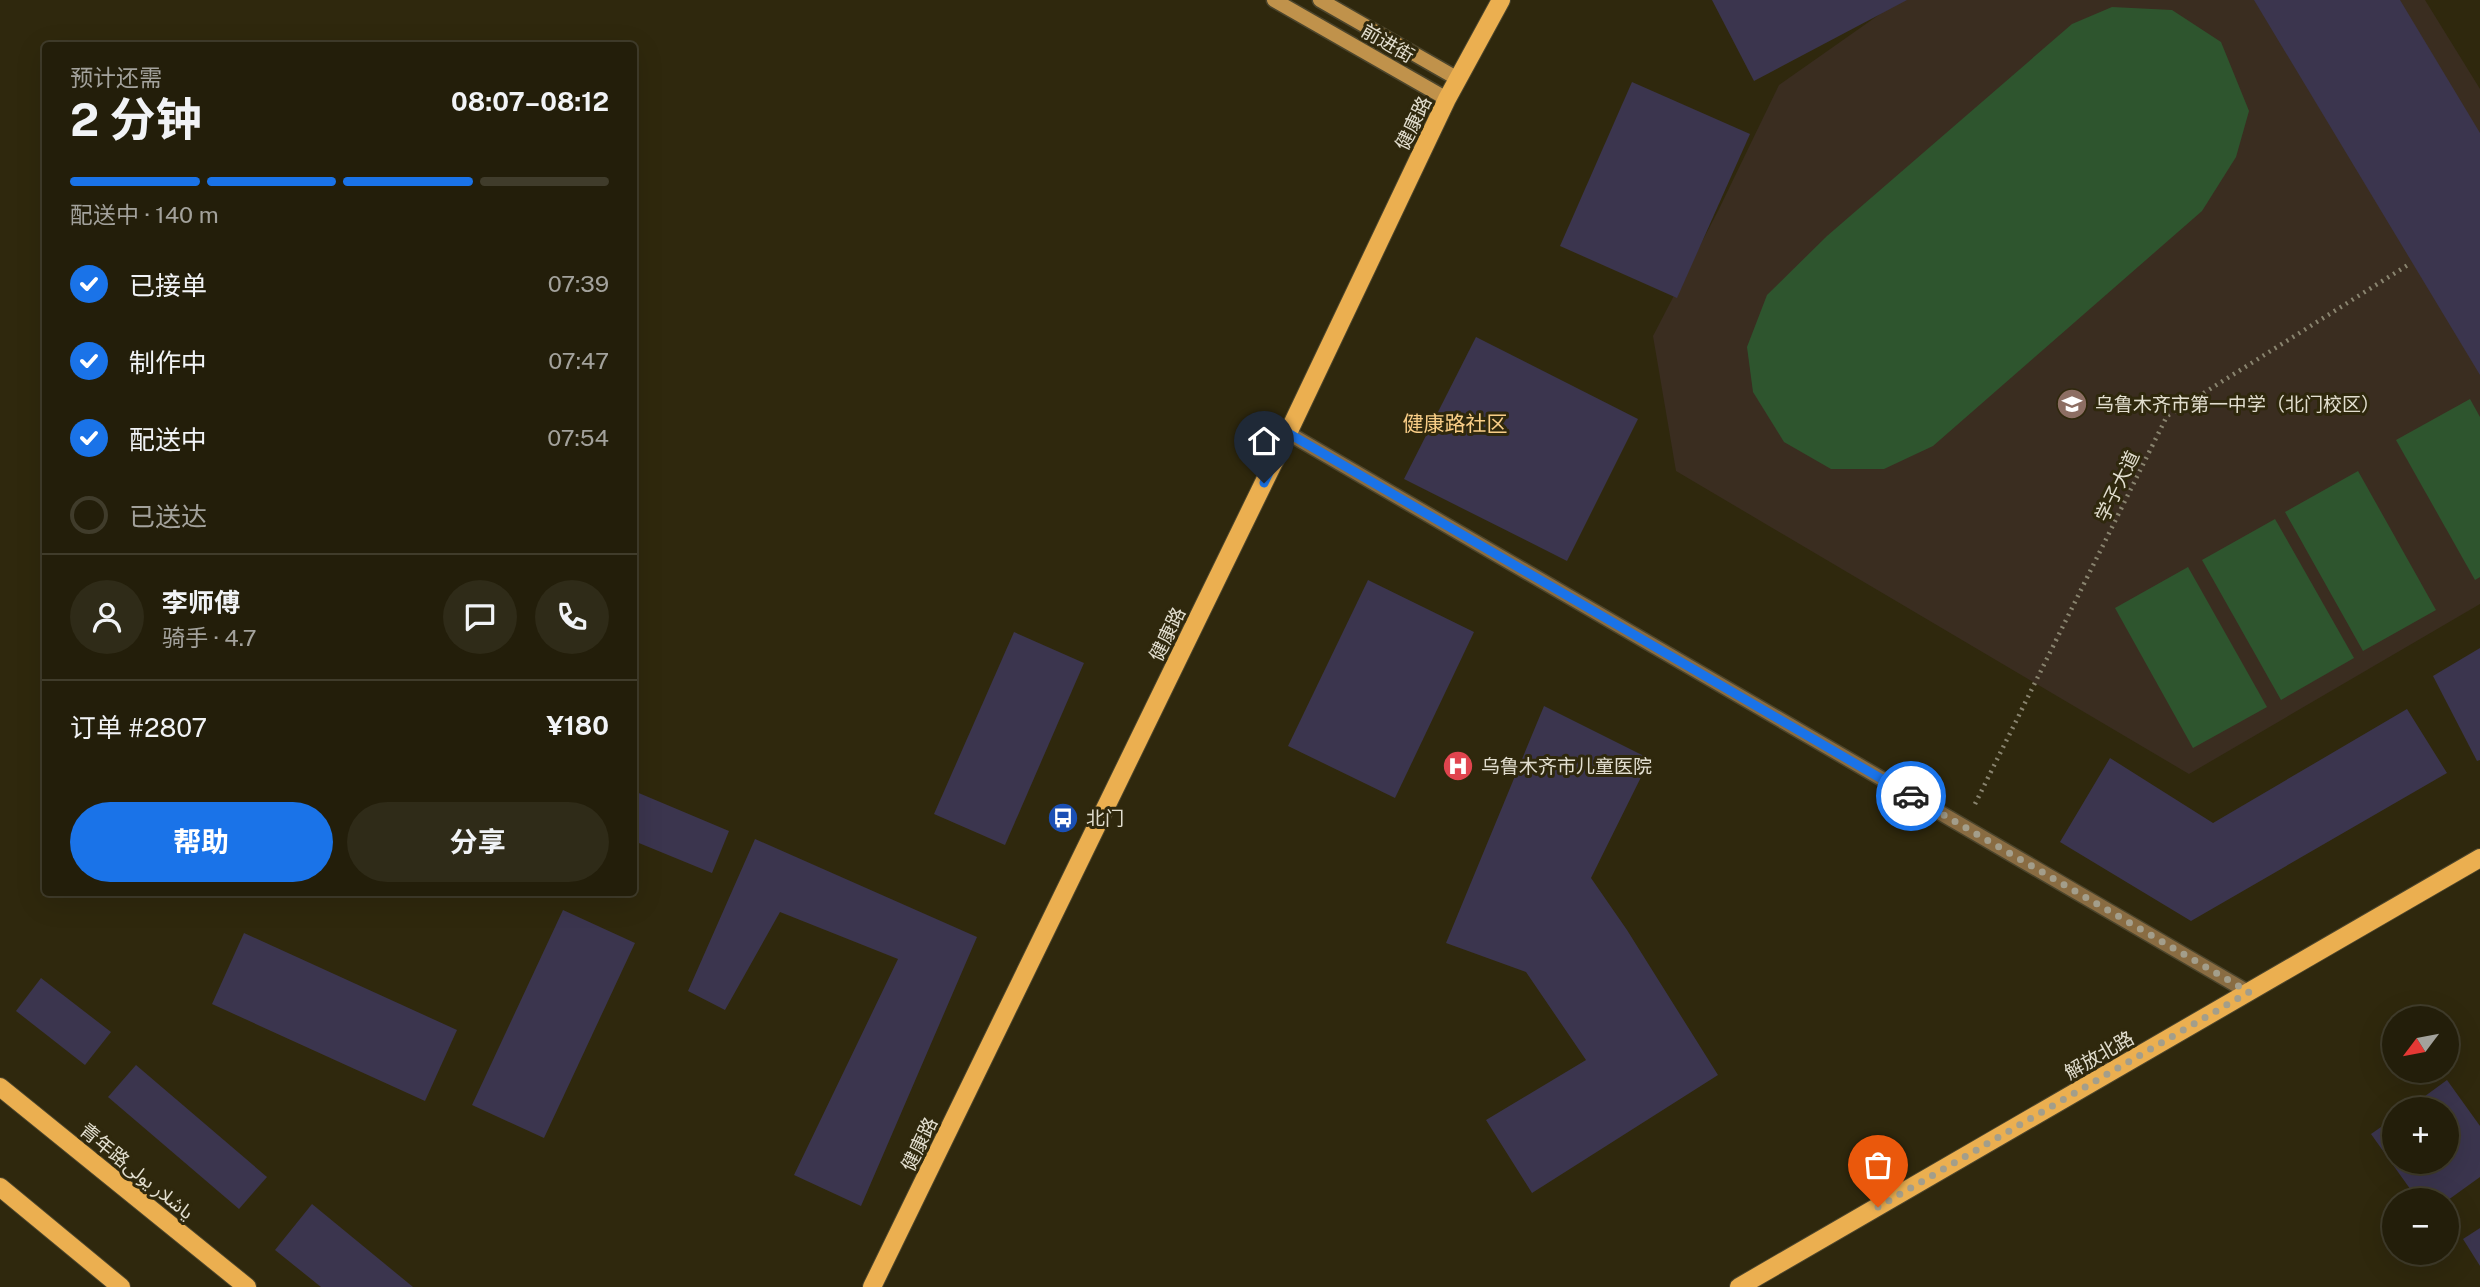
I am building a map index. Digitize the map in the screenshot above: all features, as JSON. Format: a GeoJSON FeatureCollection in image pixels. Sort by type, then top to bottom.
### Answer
{"type":"FeatureCollection","features":[{"type":"Feature","properties":{"kind":"main road","name":"健康路"},"geometry":{"type":"LineString","coordinates":[[873,1287],[1288,433],[1447,99],[1502,0]]}},
{"type":"Feature","properties":{"kind":"main road","name":"解放北路"},"geometry":{"type":"LineString","coordinates":[[1739,1287],[2480,859]]}},
{"type":"Feature","properties":{"kind":"main road","name":"青年路ياشلار يولى"},"geometry":{"type":"LineString","coordinates":[[0,1087],[247,1287]]}},
{"type":"Feature","properties":{"kind":"main road"},"geometry":{"type":"LineString","coordinates":[[0,1187],[121,1287]]}},
{"type":"Feature","properties":{"kind":"street","name":"前进街"},"geometry":{"type":"LineString","coordinates":[[1274,0],[1447,99]]}},
{"type":"Feature","properties":{"kind":"street","name":"前进街"},"geometry":{"type":"LineString","coordinates":[[1320,0],[1458,79]]}},
{"type":"Feature","properties":{"kind":"street"},"geometry":{"type":"LineString","coordinates":[[1288,433],[2249,992]]}},
{"type":"Feature","properties":{"kind":"path","name":"学子大道"},"geometry":{"type":"LineString","coordinates":[[1964,827],[2167,416],[2411,263]]}},
{"type":"Feature","properties":{"kind":"shaded area","name":"乌鲁木齐市第一中学（北门校区）"},"geometry":{"type":"Polygon","coordinates":[[[1900,0],[2425,0],[2480,89],[2480,604],[2189,774],[1676,471],[1653,336],[1779,85],[1900,0]]]}},
{"type":"Feature","properties":{"kind":"green space"},"geometry":{"type":"Polygon","coordinates":[[[2112,7],[2172,10],[2221,42],[2249,111],[2236,157],[2202,211],[1933,446],[1884,469],[1831,469],[1784,442],[1753,392],[1747,347],[1767,295],[1827,236],[2072,24],[2112,7]]]}},
{"type":"Feature","properties":{"kind":"green space"},"geometry":{"type":"Polygon","coordinates":[[[2470,399],[2480,417],[2480,577],[2475,580],[2396,440],[2470,399]]]}},
{"type":"Feature","properties":{"kind":"green space"},"geometry":{"type":"Polygon","coordinates":[[[2358,471],[2436,610],[2363,651],[2285,512],[2358,471]]]}},
{"type":"Feature","properties":{"kind":"green space"},"geometry":{"type":"Polygon","coordinates":[[[2275,519],[2354,658],[2281,700],[2202,560],[2275,519]]]}},
{"type":"Feature","properties":{"kind":"green space"},"geometry":{"type":"Polygon","coordinates":[[[2188,567],[2267,707],[2193,748],[2115,608],[2188,567]]]}},
{"type":"Feature","properties":{"kind":"building"},"geometry":{"type":"Polygon","coordinates":[[[1712,0],[1907,0],[1754,81],[1712,0]]]}},
{"type":"Feature","properties":{"kind":"building"},"geometry":{"type":"Polygon","coordinates":[[[2254,0],[2400,0],[2480,133],[2480,375],[2254,0]]]}},
{"type":"Feature","properties":{"kind":"building"},"geometry":{"type":"Polygon","coordinates":[[[1632,82],[1750,134],[1677,298],[1560,246],[1632,82]]]}},
{"type":"Feature","properties":{"kind":"building"},"geometry":{"type":"Polygon","coordinates":[[[1476,337],[1638,419],[1567,561],[1404,479],[1476,337]]]}},
{"type":"Feature","properties":{"kind":"building"},"geometry":{"type":"Polygon","coordinates":[[[1368,580],[1474,632],[1395,798],[1288,746],[1368,580]]]}},
{"type":"Feature","properties":{"kind":"building"},"geometry":{"type":"Polygon","coordinates":[[[1014,632],[1084,663],[1005,845],[934,814],[1014,632]]]}},
{"type":"Feature","properties":{"kind":"building"},"geometry":{"type":"Polygon","coordinates":[[[2480,648],[2480,760],[2477,761],[2433,676],[2480,648]]]}},
{"type":"Feature","properties":{"kind":"building"},"geometry":{"type":"Polygon","coordinates":[[[1544,706],[1650,759],[1591,878],[1718,1075],[1532,1193],[1486,1120],[1586,1060],[1526,972],[1446,943],[1544,706]]]}},
{"type":"Feature","properties":{"kind":"building"},"geometry":{"type":"Polygon","coordinates":[[[2407,709],[2447,773],[2191,921],[2060,842],[2110,758],[2213,823],[2407,709]]]}},
{"type":"Feature","properties":{"kind":"building"},"geometry":{"type":"Polygon","coordinates":[[[637,792],[729,831],[712,873],[637,842],[637,792]]]}},
{"type":"Feature","properties":{"kind":"building"},"geometry":{"type":"Polygon","coordinates":[[[755,839],[977,937],[861,1206],[794,1175],[898,959],[780,912],[725,1010],[688,991],[755,839]]]}},
{"type":"Feature","properties":{"kind":"building"},"geometry":{"type":"Polygon","coordinates":[[[563,910],[635,943],[544,1138],[472,1105],[563,910]]]}},
{"type":"Feature","properties":{"kind":"building"},"geometry":{"type":"Polygon","coordinates":[[[244,933],[457,1030],[425,1101],[212,1004],[244,933]]]}},
{"type":"Feature","properties":{"kind":"building"},"geometry":{"type":"Polygon","coordinates":[[[41,978],[111,1032],[85,1065],[16,1011],[41,978]]]}},
{"type":"Feature","properties":{"kind":"building"},"geometry":{"type":"Polygon","coordinates":[[[136,1065],[267,1177],[239,1209],[108,1097],[136,1065]]]}},
{"type":"Feature","properties":{"kind":"building"},"geometry":{"type":"Polygon","coordinates":[[[2443,1083],[2449,1083],[2480,1126],[2480,1177],[2459,1192],[2459,1188],[2409,1188],[2399,1174],[2459,1174],[2459,1097],[2424,1097],[2443,1083]]]}},
{"type":"Feature","properties":{"kind":"building"},"geometry":{"type":"Polygon","coordinates":[[[2382,1126],[2382,1149],[2371,1134],[2382,1126]]]}},
{"type":"Feature","properties":{"kind":"building"},"geometry":{"type":"Polygon","coordinates":[[[312,1204],[413,1287],[321,1287],[275,1250],[312,1204]]]}},
{"type":"Feature","properties":{"kind":"building"},"geometry":{"type":"Polygon","coordinates":[[[2480,1228],[2480,1266],[2463,1239],[2480,1228]]]}},
{"type":"Feature","properties":{"kind":"way so far"},"geometry":{"type":"LineString","coordinates":[[1878,1207],[2249,992],[1911,796]]}},
{"type":"Feature","properties":{"kind":"place","name":"乌鲁木齐市第一中学（北门校区）"},"geometry":{"type":"Point","coordinates":[2072,404]}},
{"type":"Feature","properties":{"kind":"place","name":"乌鲁木齐市儿童医院"},"geometry":{"type":"Point","coordinates":[1458,766]}},
{"type":"Feature","properties":{"kind":"place","name":"北门"},"geometry":{"type":"Point","coordinates":[1063,818]}},
{"type":"Feature","properties":{"kind":"district","name":"健康路社区"},"geometry":{"type":"Point","coordinates":[1455,423]}},
{"type":"Feature","properties":{"kind":"route"},"geometry":{"type":"LineString","coordinates":[[1264,483],[1288,433],[1911,796]]}}]}
